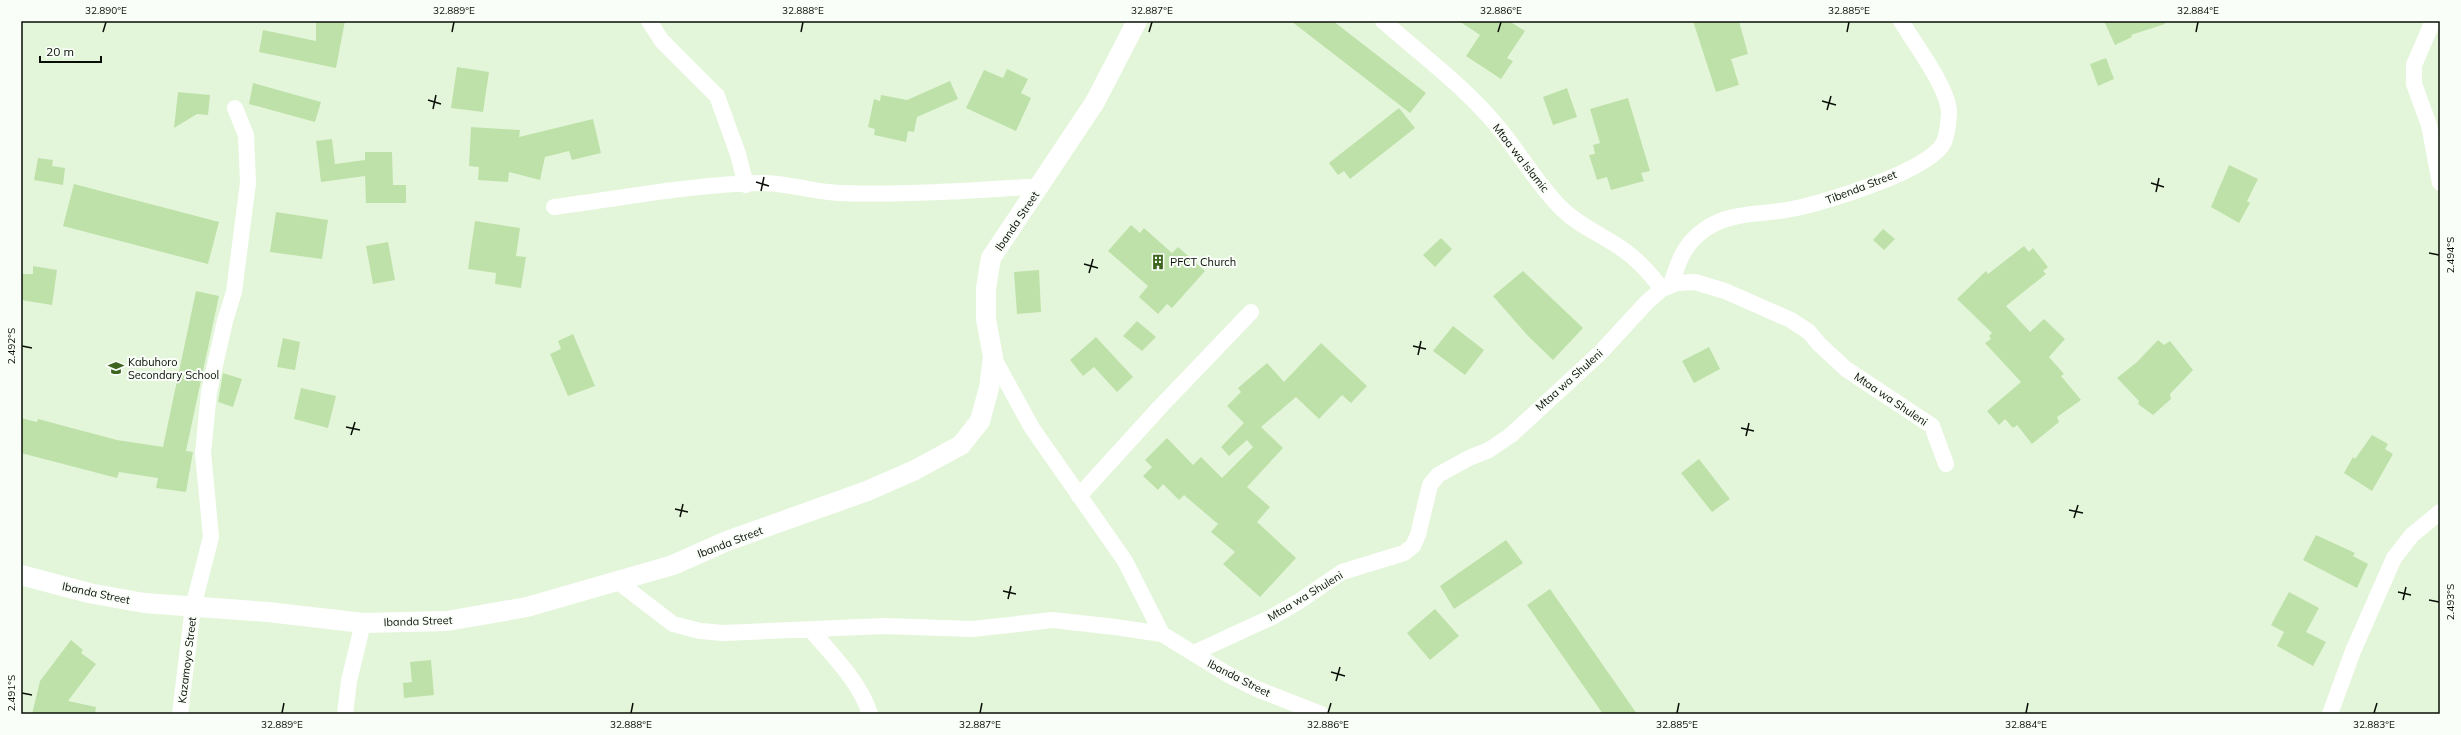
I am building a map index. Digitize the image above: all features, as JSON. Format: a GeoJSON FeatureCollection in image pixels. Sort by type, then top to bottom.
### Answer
{"type":"FeatureCollection","features":[{"type":"Feature","properties":{"kind":"street"},"geometry":{"type":"LineString","coordinates":[[649,21],[662,41],[717,96],[738,154],[746,185]]}},
{"type":"Feature","properties":{"kind":"street","name":"Ibanda Street"},"geometry":{"type":"LineString","coordinates":[[21,575],[89,593],[136,602],[268,612],[363,623],[447,621],[527,608],[673,565],[727,541],[867,491],[915,470],[961,445],[980,421],[989,388],[993,357],[986,319],[986,288],[991,258],[1095,102],[1136,21]]}},
{"type":"Feature","properties":{"kind":"street","name":"Mtaa wa Islamic"},"geometry":{"type":"LineString","coordinates":[[1383,21],[1471,99],[1502,132],[1534,178],[1562,209],[1590,230],[1628,253],[1666,287]]}},
{"type":"Feature","properties":{"kind":"street","name":"Tibenda Street"},"geometry":{"type":"LineString","coordinates":[[1666,287],[1679,258],[1690,241],[1706,229],[1736,215],[1790,210],[1822,203],[1873,185],[1927,159],[1944,142],[1949,111],[1940,86],[1901,21]]}},
{"type":"Feature","properties":{"kind":"street"},"geometry":{"type":"LineString","coordinates":[[2433,21],[2414,65],[2414,84],[2429,125],[2440,184]]}},
{"type":"Feature","properties":{"kind":"street","name":"Kazamoyo Street"},"geometry":{"type":"LineString","coordinates":[[180,714],[193,607],[211,537],[203,453],[209,392],[225,321],[234,292],[248,183],[246,135],[235,108]]}},
{"type":"Feature","properties":{"kind":"street"},"geometry":{"type":"LineString","coordinates":[[554,207],[707,187],[762,183],[813,192],[841,193],[968,191],[1028,187],[1036,192]]}},
{"type":"Feature","properties":{"kind":"street","name":"Mtaa wa Shuleni"},"geometry":{"type":"LineString","coordinates":[[1194,653],[1272,617],[1298,602],[1342,572],[1369,565],[1408,549],[1418,535],[1430,485],[1438,475],[1469,458],[1490,450],[1511,435],[1600,353],[1647,302],[1666,287],[1695,282],[1726,291],[1791,320],[1809,332],[1819,344],[1846,369],[1932,426],[1946,464]]}},
{"type":"Feature","properties":{"kind":"street"},"geometry":{"type":"LineString","coordinates":[[1079,496],[1160,407],[1251,312]]}},
{"type":"Feature","properties":{"kind":"street"},"geometry":{"type":"LineString","coordinates":[[993,357],[1032,428],[1125,562],[1162,634]]}},
{"type":"Feature","properties":{"kind":"street"},"geometry":{"type":"LineString","coordinates":[[2330,714],[2353,651],[2394,558],[2412,535],[2440,512]]}},
{"type":"Feature","properties":{"kind":"street"},"geometry":{"type":"LineString","coordinates":[[617,581],[667,621],[683,628],[724,633],[812,631],[884,626],[973,628],[1052,620],[1162,634]]}},
{"type":"Feature","properties":{"kind":"street"},"geometry":{"type":"LineString","coordinates":[[345,714],[349,681],[363,623]]}},
{"type":"Feature","properties":{"kind":"street"},"geometry":{"type":"LineString","coordinates":[[812,631],[845,671],[868,706],[870,714]]}},
{"type":"Feature","properties":{"kind":"street","name":"Ibanda Street"},"geometry":{"type":"LineString","coordinates":[[1162,634],[1257,689],[1321,714]]}},
{"type":"Feature","properties":{"kind":"building"},"geometry":{"type":"Polygon","coordinates":[[[316,21],[345,21],[336,68],[259,52],[263,30],[316,41],[316,21]]]}},
{"type":"Feature","properties":{"kind":"building"},"geometry":{"type":"Polygon","coordinates":[[[1291,21],[1333,21],[1426,93],[1410,113],[1291,21]]]}},
{"type":"Feature","properties":{"kind":"building"},"geometry":{"type":"Polygon","coordinates":[[[1459,21],[1509,21],[1525,31],[1507,58],[1513,61],[1501,79],[1466,56],[1480,35],[1459,21]]]}},
{"type":"Feature","properties":{"kind":"building"},"geometry":{"type":"Polygon","coordinates":[[[1693,21],[1739,21],[1748,54],[1731,59],[1739,85],[1716,92],[1693,21]]]}},
{"type":"Feature","properties":{"kind":"building"},"geometry":{"type":"Polygon","coordinates":[[[2104,21],[2164,21],[2165,24],[2131,35],[2132,37],[2115,45],[2104,21]]]}},
{"type":"Feature","properties":{"kind":"building"},"geometry":{"type":"Polygon","coordinates":[[[2106,58],[2114,79],[2098,86],[2090,64],[2106,58]]]}},
{"type":"Feature","properties":{"kind":"building"},"geometry":{"type":"Polygon","coordinates":[[[457,67],[489,72],[483,112],[451,108],[457,67]]]}},
{"type":"Feature","properties":{"kind":"building"},"geometry":{"type":"Polygon","coordinates":[[[1007,69],[1028,79],[1021,93],[1031,98],[1016,131],[966,108],[984,70],[1003,78],[1007,69]]]}},
{"type":"Feature","properties":{"kind":"building"},"geometry":{"type":"Polygon","coordinates":[[[950,81],[958,99],[917,117],[914,132],[908,131],[906,142],[874,135],[875,129],[868,127],[874,99],[880,101],[881,95],[907,100],[950,81]]]}},
{"type":"Feature","properties":{"kind":"building"},"geometry":{"type":"Polygon","coordinates":[[[253,83],[321,102],[315,122],[249,104],[253,83]]]}},
{"type":"Feature","properties":{"kind":"building"},"geometry":{"type":"Polygon","coordinates":[[[1567,88],[1577,117],[1553,125],[1543,97],[1567,88]]]}},
{"type":"Feature","properties":{"kind":"building"},"geometry":{"type":"Polygon","coordinates":[[[178,92],[210,95],[208,115],[197,114],[174,128],[178,92]]]}},
{"type":"Feature","properties":{"kind":"building"},"geometry":{"type":"Polygon","coordinates":[[[1628,98],[1650,171],[1641,173],[1644,181],[1611,190],[1607,177],[1597,180],[1589,155],[1595,154],[1593,145],[1600,143],[1590,109],[1628,98]]]}},
{"type":"Feature","properties":{"kind":"building"},"geometry":{"type":"Polygon","coordinates":[[[1399,108],[1415,128],[1350,179],[1344,171],[1338,175],[1329,163],[1399,108]]]}},
{"type":"Feature","properties":{"kind":"building"},"geometry":{"type":"Polygon","coordinates":[[[593,119],[601,153],[572,160],[569,151],[545,157],[540,180],[509,172],[508,182],[478,180],[479,167],[469,166],[471,127],[520,130],[519,137],[593,119]]]}},
{"type":"Feature","properties":{"kind":"building"},"geometry":{"type":"Polygon","coordinates":[[[332,139],[335,164],[365,160],[365,152],[392,152],[393,185],[406,185],[406,203],[366,203],[365,176],[321,182],[316,141],[332,139]]]}},
{"type":"Feature","properties":{"kind":"building"},"geometry":{"type":"Polygon","coordinates":[[[38,158],[53,160],[52,166],[65,168],[63,185],[34,180],[38,158]]]}},
{"type":"Feature","properties":{"kind":"building"},"geometry":{"type":"Polygon","coordinates":[[[2229,165],[2258,179],[2247,201],[2250,203],[2239,223],[2211,207],[2229,165]]]}},
{"type":"Feature","properties":{"kind":"building"},"geometry":{"type":"Polygon","coordinates":[[[74,184],[219,222],[208,264],[63,226],[74,184]]]}},
{"type":"Feature","properties":{"kind":"building"},"geometry":{"type":"Polygon","coordinates":[[[276,212],[328,220],[322,259],[270,252],[276,212]]]}},
{"type":"Feature","properties":{"kind":"building"},"geometry":{"type":"Polygon","coordinates":[[[475,221],[520,228],[516,256],[526,257],[521,288],[495,284],[496,273],[468,269],[475,221]]]}},
{"type":"Feature","properties":{"kind":"building","name":"PFCT Church"},"geometry":{"type":"Polygon","coordinates":[[[1131,225],[1140,233],[1144,228],[1172,253],[1178,247],[1205,271],[1172,308],[1167,304],[1158,314],[1139,297],[1148,286],[1108,251],[1131,225]]]}},
{"type":"Feature","properties":{"kind":"building"},"geometry":{"type":"Polygon","coordinates":[[[1883,229],[1895,239],[1884,250],[1873,240],[1883,229]]]}},
{"type":"Feature","properties":{"kind":"building"},"geometry":{"type":"Polygon","coordinates":[[[1441,238],[1452,249],[1435,267],[1423,255],[1441,238]]]}},
{"type":"Feature","properties":{"kind":"building"},"geometry":{"type":"Polygon","coordinates":[[[388,242],[395,280],[373,284],[366,246],[388,242]]]}},
{"type":"Feature","properties":{"kind":"building"},"geometry":{"type":"Polygon","coordinates":[[[2024,246],[2029,252],[2033,248],[2048,267],[2043,271],[2046,274],[2006,306],[2030,332],[2044,319],[2065,339],[2049,357],[2064,374],[2061,376],[2081,400],[2057,417],[2059,422],[2032,444],[2017,425],[2013,428],[2005,419],[1999,425],[1987,411],[2021,382],[1985,343],[1991,339],[1989,336],[1992,333],[1957,299],[1986,271],[1988,274],[2024,246]]]}},
{"type":"Feature","properties":{"kind":"building"},"geometry":{"type":"Polygon","coordinates":[[[33,266],[57,270],[52,305],[21,300],[21,274],[33,274],[33,266]]]}},
{"type":"Feature","properties":{"kind":"building"},"geometry":{"type":"Polygon","coordinates":[[[1039,270],[1041,312],[1017,314],[1014,272],[1039,270]]]}},
{"type":"Feature","properties":{"kind":"building"},"geometry":{"type":"Polygon","coordinates":[[[1523,271],[1583,328],[1553,360],[1528,336],[1493,296],[1523,271]]]}},
{"type":"Feature","properties":{"kind":"building"},"geometry":{"type":"Polygon","coordinates":[[[196,291],[219,296],[186,451],[193,452],[186,492],[156,488],[158,478],[119,472],[117,478],[21,453],[21,418],[37,422],[38,419],[117,440],[163,447],[196,291]]]}},
{"type":"Feature","properties":{"kind":"building"},"geometry":{"type":"Polygon","coordinates":[[[1137,321],[1156,337],[1142,351],[1123,336],[1137,321]]]}},
{"type":"Feature","properties":{"kind":"building"},"geometry":{"type":"Polygon","coordinates":[[[1453,326],[1484,350],[1465,375],[1433,351],[1453,326]]]}},
{"type":"Feature","properties":{"kind":"building"},"geometry":{"type":"Polygon","coordinates":[[[573,334],[595,386],[568,396],[550,354],[561,349],[558,341],[573,334]]]}},
{"type":"Feature","properties":{"kind":"building"},"geometry":{"type":"Polygon","coordinates":[[[1096,337],[1133,377],[1117,392],[1094,367],[1083,376],[1070,360],[1096,337]]]}},
{"type":"Feature","properties":{"kind":"building"},"geometry":{"type":"Polygon","coordinates":[[[283,338],[300,342],[295,370],[277,367],[283,338]]]}},
{"type":"Feature","properties":{"kind":"building"},"geometry":{"type":"Polygon","coordinates":[[[2158,340],[2164,345],[2170,341],[2193,370],[2170,394],[2171,399],[2153,415],[2138,404],[2139,401],[2117,378],[2137,362],[2158,340]]]}},
{"type":"Feature","properties":{"kind":"building"},"geometry":{"type":"Polygon","coordinates":[[[1321,343],[1367,386],[1351,403],[1342,395],[1319,419],[1296,397],[1261,427],[1283,448],[1247,487],[1270,507],[1257,522],[1296,558],[1260,597],[1223,564],[1235,552],[1211,532],[1218,524],[1184,495],[1179,500],[1163,484],[1158,490],[1143,476],[1152,467],[1145,460],[1167,438],[1193,465],[1201,457],[1222,478],[1253,447],[1247,440],[1229,456],[1221,447],[1244,423],[1227,406],[1241,392],[1238,388],[1267,363],[1284,382],[1321,343]]]}},
{"type":"Feature","properties":{"kind":"building"},"geometry":{"type":"Polygon","coordinates":[[[1709,347],[1720,369],[1694,383],[1682,361],[1709,347]]]}},
{"type":"Feature","properties":{"kind":"building"},"geometry":{"type":"Polygon","coordinates":[[[223,373],[242,379],[233,407],[218,402],[223,373]]]}},
{"type":"Feature","properties":{"kind":"building"},"geometry":{"type":"Polygon","coordinates":[[[301,388],[336,396],[328,428],[294,419],[301,388]]]}},
{"type":"Feature","properties":{"kind":"building"},"geometry":{"type":"Polygon","coordinates":[[[2372,435],[2388,444],[2385,449],[2393,454],[2372,491],[2344,473],[2353,457],[2355,459],[2372,435]]]}},
{"type":"Feature","properties":{"kind":"building"},"geometry":{"type":"Polygon","coordinates":[[[1699,459],[1730,499],[1712,512],[1681,473],[1699,459]]]}},
{"type":"Feature","properties":{"kind":"building"},"geometry":{"type":"Polygon","coordinates":[[[2316,535],[2355,553],[2353,556],[2368,564],[2357,588],[2303,560],[2316,535]]]}},
{"type":"Feature","properties":{"kind":"building"},"geometry":{"type":"Polygon","coordinates":[[[1506,540],[1523,563],[1454,609],[1440,586],[1506,540]]]}},
{"type":"Feature","properties":{"kind":"building"},"geometry":{"type":"Polygon","coordinates":[[[1550,589],[1637,714],[1603,714],[1527,605],[1550,589]]]}},
{"type":"Feature","properties":{"kind":"building"},"geometry":{"type":"Polygon","coordinates":[[[2289,592],[2319,608],[2306,632],[2326,642],[2313,666],[2277,646],[2284,632],[2271,625],[2289,592]]]}},
{"type":"Feature","properties":{"kind":"building"},"geometry":{"type":"Polygon","coordinates":[[[1435,609],[1459,636],[1430,660],[1407,633],[1435,609]]]}},
{"type":"Feature","properties":{"kind":"building"},"geometry":{"type":"Polygon","coordinates":[[[71,640],[83,650],[81,653],[96,664],[68,701],[96,707],[95,714],[32,714],[40,681],[71,640]]]}},
{"type":"Feature","properties":{"kind":"building"},"geometry":{"type":"Polygon","coordinates":[[[431,660],[434,695],[404,698],[403,683],[412,682],[410,662],[431,660]]]}},
{"type":"Feature","properties":{"kind":"place","name":"PFCT Church"},"geometry":{"type":"Point","coordinates":[1158,262]}},
{"type":"Feature","properties":{"kind":"place","name":"Kabuhoro Secondary School"},"geometry":{"type":"Point","coordinates":[116,368]}}]}
